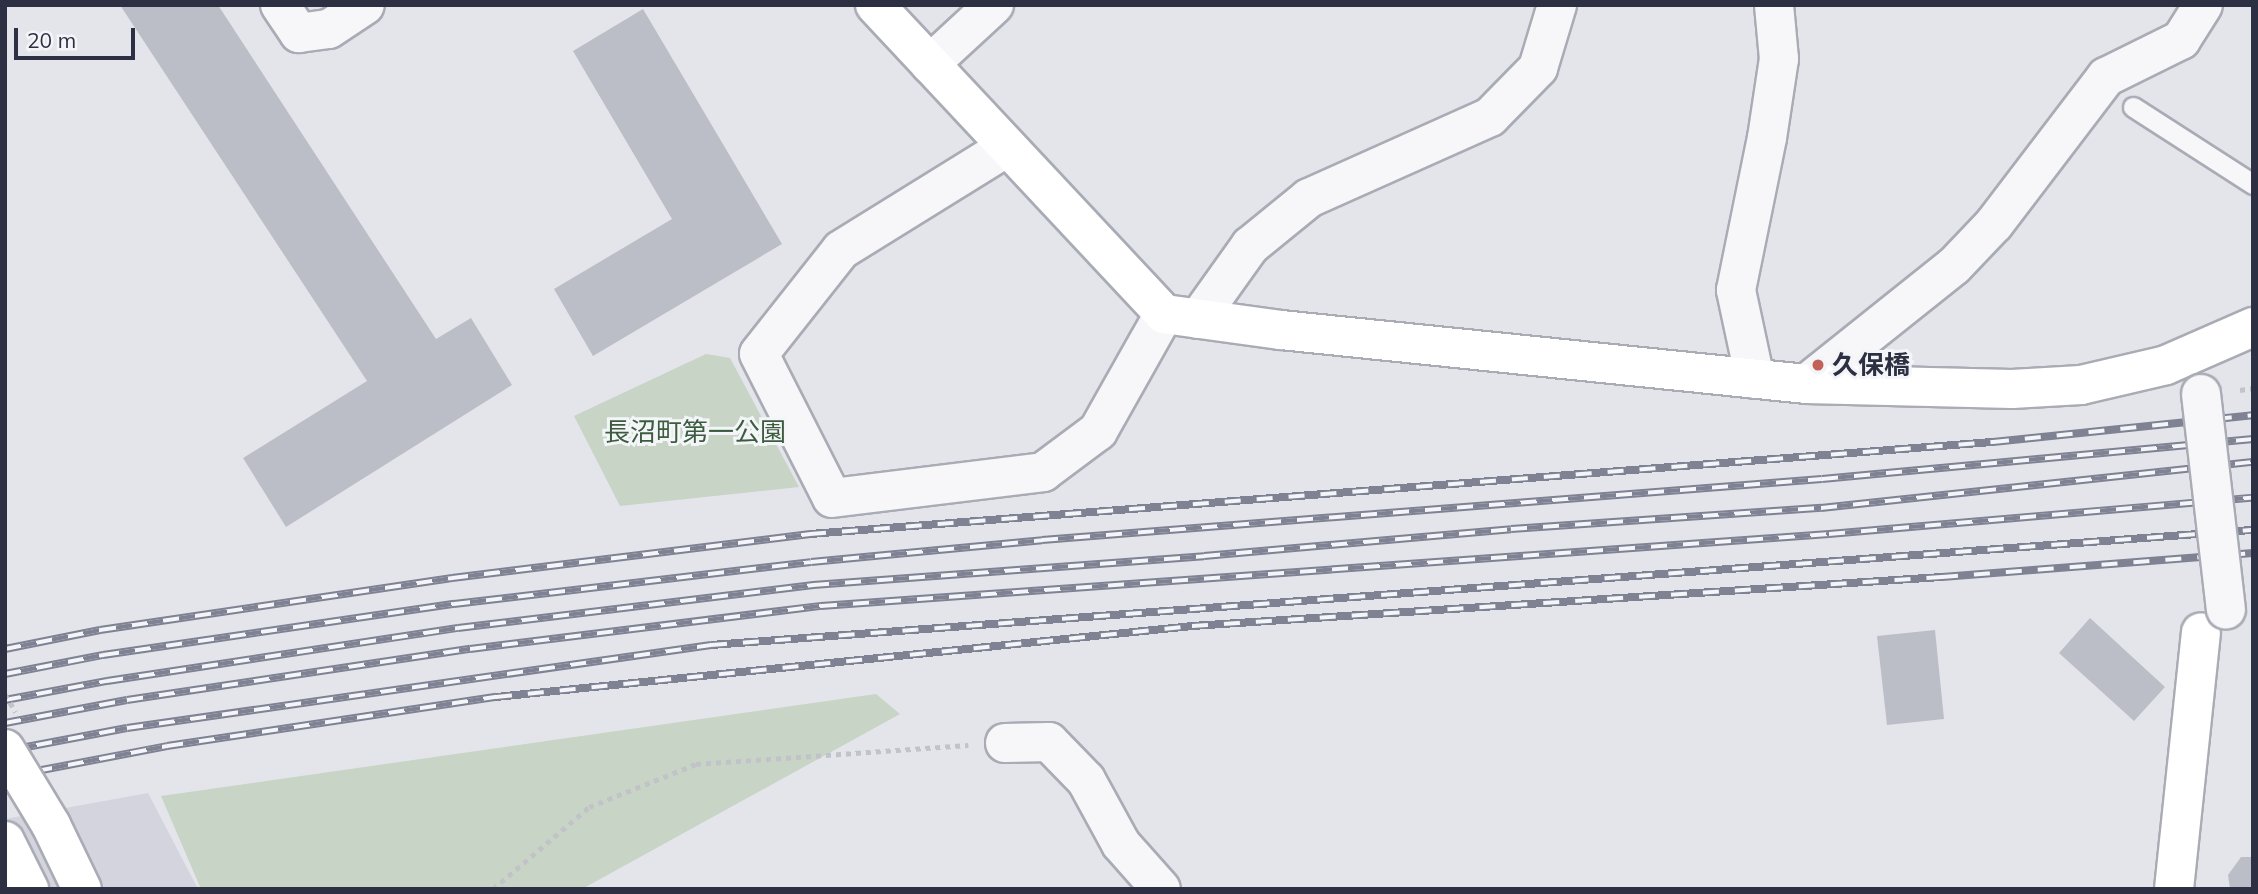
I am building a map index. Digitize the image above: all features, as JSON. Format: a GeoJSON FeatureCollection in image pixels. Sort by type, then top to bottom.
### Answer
{"type":"FeatureCollection","features":[{"type":"Feature","properties":{"kind":"street"},"geometry":{"type":"LineString","coordinates":[[280,5],[299,33],[329,29],[365,5]]}},
{"type":"Feature","properties":{"kind":"street"},"geometry":{"type":"LineString","coordinates":[[875,5],[1007,147],[1181,316],[1806,384],[2012,389],[2081,385],[2166,365],[2253,327]]}},
{"type":"Feature","properties":{"kind":"street"},"geometry":{"type":"LineString","coordinates":[[930,64],[994,5]]}},
{"type":"Feature","properties":{"kind":"street"},"geometry":{"type":"LineString","coordinates":[[1007,147],[841,250],[759,354],[832,498],[1043,472],[1098,431],[1181,316],[1250,246],[1309,198],[1490,117],[1538,68],[1557,5]]}},
{"type":"Feature","properties":{"kind":"street"},"geometry":{"type":"LineString","coordinates":[[1755,379],[1736,290],[1768,138],[1779,59],[1774,5]]}},
{"type":"Feature","properties":{"kind":"street"},"geometry":{"type":"LineString","coordinates":[[1806,384],[1954,266],[1994,224],[2108,90],[2106,77],[2180,40],[2203,5]]}},
{"type":"Feature","properties":{"kind":"street"},"geometry":{"type":"LineString","coordinates":[[2174,889],[2213,621],[2201,394]]}},
{"type":"Feature","properties":{"kind":"street"},"geometry":{"type":"LineString","coordinates":[[1005,743],[1049,742],[1086,780],[1121,844],[1161,889]]}},
{"type":"Feature","properties":{"kind":"street"},"geometry":{"type":"LineString","coordinates":[[5,749],[51,825],[82,889]]}},
{"type":"Feature","properties":{"kind":"street"},"geometry":{"type":"LineString","coordinates":[[5,841],[29,889]]}},
{"type":"Feature","properties":{"kind":"lane"},"geometry":{"type":"LineString","coordinates":[[2133,107],[2253,184]]}},
{"type":"Feature","properties":{"kind":"path"},"geometry":{"type":"LineString","coordinates":[[493,889],[589,807],[695,764],[1005,743]]}},
{"type":"Feature","properties":{"kind":"shaded area"},"geometry":{"type":"Polygon","coordinates":[[[148,793],[198,889],[5,889],[5,819],[148,793]]]}},
{"type":"Feature","properties":{"kind":"green space","name":"長沼町第一公園"},"geometry":{"type":"Polygon","coordinates":[[[706,354],[730,358],[799,487],[620,506],[574,416],[706,354]]]}},
{"type":"Feature","properties":{"kind":"green space"},"geometry":{"type":"Polygon","coordinates":[[[876,694],[900,714],[582,889],[201,889],[161,796],[876,694]]]}},
{"type":"Feature","properties":{"kind":"building"},"geometry":{"type":"Polygon","coordinates":[[[120,5],[218,5],[436,339],[471,318],[512,385],[286,527],[243,458],[367,381],[120,5]]]}},
{"type":"Feature","properties":{"kind":"building"},"geometry":{"type":"Polygon","coordinates":[[[643,9],[782,244],[593,356],[554,289],[672,219],[573,51],[643,9]]]}},
{"type":"Feature","properties":{"kind":"building"},"geometry":{"type":"Polygon","coordinates":[[[2090,618],[2165,687],[2134,721],[2059,653],[2090,618]]]}},
{"type":"Feature","properties":{"kind":"building"},"geometry":{"type":"Polygon","coordinates":[[[1935,630],[1944,719],[1887,725],[1877,636],[1935,630]]]}},
{"type":"Feature","properties":{"kind":"building"},"geometry":{"type":"Polygon","coordinates":[[[2241,857],[2253,857],[2253,889],[2230,889],[2228,875],[2241,857]]]}},
{"type":"Feature","properties":{"kind":"railway"},"geometry":{"type":"LineString","coordinates":[[5,649],[100,630],[452,578],[810,534],[1993,442],[2253,415]]}},
{"type":"Feature","properties":{"kind":"railway"},"geometry":{"type":"LineString","coordinates":[[5,674],[103,655],[454,604],[811,562],[1042,540],[1822,479],[2253,439]]}},
{"type":"Feature","properties":{"kind":"railway"},"geometry":{"type":"LineString","coordinates":[[5,700],[107,681],[458,628],[813,585],[1204,556],[1511,529],[1821,508],[2253,462]]}},
{"type":"Feature","properties":{"kind":"railway"},"geometry":{"type":"LineString","coordinates":[[5,723],[127,700],[470,649],[821,606],[1829,534],[2253,498]]}},
{"type":"Feature","properties":{"kind":"railway"},"geometry":{"type":"LineString","coordinates":[[5,751],[127,728],[711,645],[2253,530]]}},
{"type":"Feature","properties":{"kind":"railway"},"geometry":{"type":"LineString","coordinates":[[5,777],[167,746],[496,697],[1192,626],[1942,577],[2253,553]]}},
{"type":"Feature","properties":{"kind":"place","name":"久保橋"},"geometry":{"type":"Point","coordinates":[1818,365]}}]}
